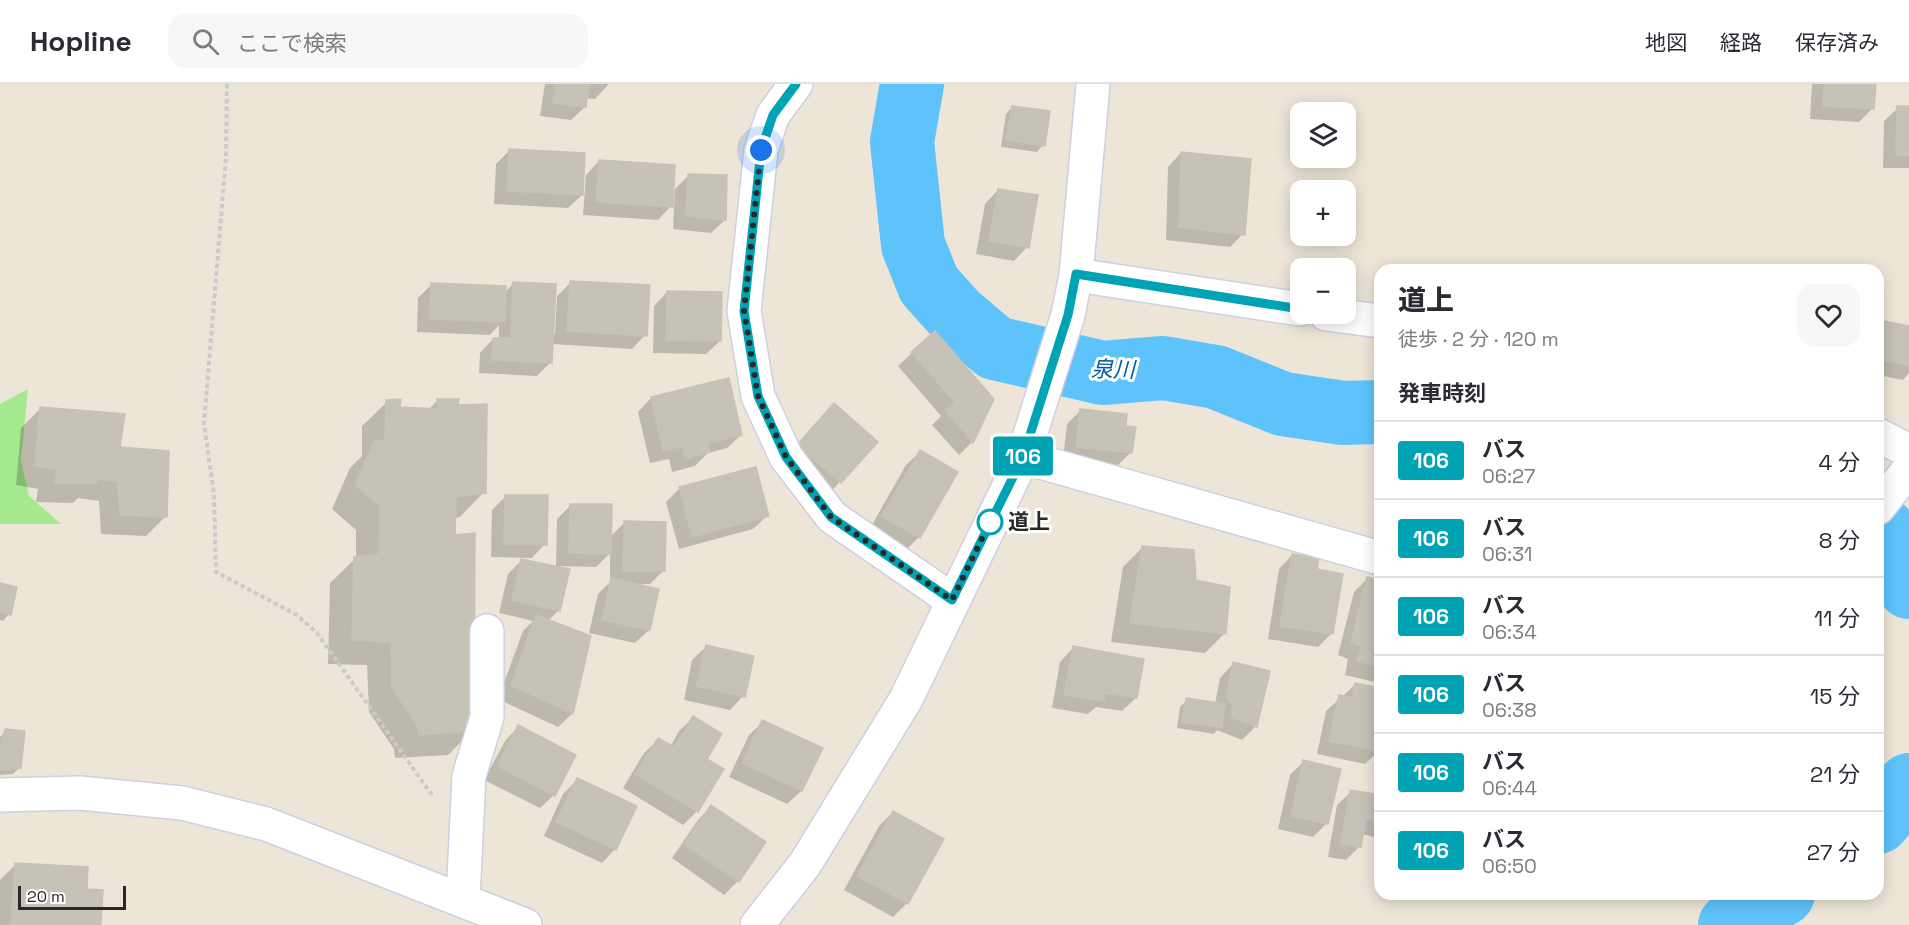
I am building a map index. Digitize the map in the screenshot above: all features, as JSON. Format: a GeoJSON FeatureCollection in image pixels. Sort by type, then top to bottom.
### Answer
{"type":"FeatureCollection","features":[{"type":"Feature","properties":{"kind":"street"},"geometry":{"type":"LineString","coordinates":[[796,84],[773,115],[761,150],[744,311],[758,396],[786,457],[831,517],[952,600]]}},
{"type":"Feature","properties":{"kind":"street"},"geometry":{"type":"LineString","coordinates":[[757,925],[805,864],[906,699],[1023,457],[1068,315],[1076,274],[1093,84]]}},
{"type":"Feature","properties":{"kind":"street"},"geometry":{"type":"LineString","coordinates":[[1076,274],[1290,307]]}},
{"type":"Feature","properties":{"kind":"street"},"geometry":{"type":"LineString","coordinates":[[1356,318],[1374,320]]}},
{"type":"Feature","properties":{"kind":"street"},"geometry":{"type":"LineString","coordinates":[[1884,438],[1909,451]]}},
{"type":"Feature","properties":{"kind":"street"},"geometry":{"type":"LineString","coordinates":[[1023,457],[1374,556]]}},
{"type":"Feature","properties":{"kind":"street"},"geometry":{"type":"LineString","coordinates":[[1884,501],[1909,469]]}},
{"type":"Feature","properties":{"kind":"street"},"geometry":{"type":"LineString","coordinates":[[464,899],[469,777],[487,717],[487,632]]}},
{"type":"Feature","properties":{"kind":"street"},"geometry":{"type":"LineString","coordinates":[[0,795],[80,793],[182,803],[266,824],[464,899],[525,925]]}},
{"type":"Feature","properties":{"kind":"path"},"geometry":{"type":"LineString","coordinates":[[227,84],[226,157],[204,424],[214,494],[216,572],[297,615],[317,633],[435,799],[466,834]]}},
{"type":"Feature","properties":{"kind":"green space"},"geometry":{"type":"Polygon","coordinates":[[[28,389],[21,460],[29,496],[61,524],[0,524],[0,404],[28,389]]]}},
{"type":"Feature","properties":{"kind":"building"},"geometry":{"type":"Polygon","coordinates":[[[556,84],[589,84],[586,107],[553,103],[556,84]]]}},
{"type":"Feature","properties":{"kind":"building"},"geometry":{"type":"Polygon","coordinates":[[[1824,84],[1876,84],[1874,109],[1823,106],[1824,84]]]}},
{"type":"Feature","properties":{"kind":"building"},"geometry":{"type":"Polygon","coordinates":[[[1012,106],[1050,111],[1045,146],[1006,140],[1012,106]]]}},
{"type":"Feature","properties":{"kind":"building"},"geometry":{"type":"Polygon","coordinates":[[[1897,106],[1909,106],[1909,155],[1896,155],[1897,106]]]}},
{"type":"Feature","properties":{"kind":"building"},"geometry":{"type":"Polygon","coordinates":[[[509,149],[585,153],[583,195],[507,191],[509,149]]]}},
{"type":"Feature","properties":{"kind":"building"},"geometry":{"type":"Polygon","coordinates":[[[1181,152],[1251,159],[1245,235],[1179,227],[1181,152]]]}},
{"type":"Feature","properties":{"kind":"building"},"geometry":{"type":"Polygon","coordinates":[[[599,160],[675,165],[673,207],[596,202],[599,160]]]}},
{"type":"Feature","properties":{"kind":"building"},"geometry":{"type":"Polygon","coordinates":[[[688,174],[727,175],[726,220],[686,216],[688,174]]]}},
{"type":"Feature","properties":{"kind":"building"},"geometry":{"type":"Polygon","coordinates":[[[998,189],[1038,195],[1029,248],[989,241],[998,189]]]}},
{"type":"Feature","properties":{"kind":"building"},"geometry":{"type":"Polygon","coordinates":[[[570,281],[650,285],[647,336],[567,331],[570,281]]]}},
{"type":"Feature","properties":{"kind":"building"},"geometry":{"type":"Polygon","coordinates":[[[513,282],[556,284],[552,363],[492,360],[493,338],[511,338],[513,282]]]}},
{"type":"Feature","properties":{"kind":"building"},"geometry":{"type":"Polygon","coordinates":[[[431,283],[506,286],[505,322],[430,319],[431,283]]]}},
{"type":"Feature","properties":{"kind":"building"},"geometry":{"type":"Polygon","coordinates":[[[667,291],[722,292],[721,341],[666,340],[667,291]]]}},
{"type":"Feature","properties":{"kind":"building"},"geometry":{"type":"Polygon","coordinates":[[[1884,321],[1909,326],[1909,365],[1884,361],[1884,321]]]}},
{"type":"Feature","properties":{"kind":"building"},"geometry":{"type":"Polygon","coordinates":[[[935,331],[994,399],[973,443],[945,410],[955,402],[911,352],[935,331]]]}},
{"type":"Feature","properties":{"kind":"building"},"geometry":{"type":"Polygon","coordinates":[[[729,378],[742,435],[708,443],[710,452],[685,459],[682,446],[663,451],[651,397],[729,378]]]}},
{"type":"Feature","properties":{"kind":"building"},"geometry":{"type":"Polygon","coordinates":[[[401,399],[400,407],[438,409],[437,399],[459,399],[458,405],[487,404],[486,493],[456,497],[455,535],[475,533],[474,731],[419,735],[417,724],[392,688],[391,642],[352,640],[354,557],[379,554],[380,506],[355,485],[374,442],[385,440],[386,400],[401,399]]]}},
{"type":"Feature","properties":{"kind":"building"},"geometry":{"type":"Polygon","coordinates":[[[834,403],[878,442],[841,483],[797,445],[834,403]]]}},
{"type":"Feature","properties":{"kind":"building"},"geometry":{"type":"Polygon","coordinates":[[[40,407],[125,414],[120,447],[169,451],[167,517],[120,515],[118,482],[99,479],[94,484],[55,483],[57,470],[35,466],[40,407]]]}},
{"type":"Feature","properties":{"kind":"building"},"geometry":{"type":"Polygon","coordinates":[[[1080,409],[1127,414],[1126,426],[1136,427],[1132,453],[1076,447],[1080,409]]]}},
{"type":"Feature","properties":{"kind":"building"},"geometry":{"type":"Polygon","coordinates":[[[920,450],[958,472],[920,538],[881,516],[920,450]]]}},
{"type":"Feature","properties":{"kind":"building"},"geometry":{"type":"Polygon","coordinates":[[[756,467],[769,516],[692,537],[679,487],[756,467]]]}},
{"type":"Feature","properties":{"kind":"building"},"geometry":{"type":"Polygon","coordinates":[[[505,495],[548,495],[547,545],[504,544],[505,495]]]}},
{"type":"Feature","properties":{"kind":"building"},"geometry":{"type":"Polygon","coordinates":[[[570,504],[612,504],[611,554],[569,553],[570,504]]]}},
{"type":"Feature","properties":{"kind":"building"},"geometry":{"type":"Polygon","coordinates":[[[624,521],[666,522],[665,571],[623,571],[624,521]]]}},
{"type":"Feature","properties":{"kind":"building"},"geometry":{"type":"Polygon","coordinates":[[[1142,546],[1194,550],[1196,580],[1230,587],[1226,634],[1130,623],[1142,546]]]}},
{"type":"Feature","properties":{"kind":"building"},"geometry":{"type":"Polygon","coordinates":[[[1292,554],[1319,558],[1317,569],[1343,574],[1333,634],[1280,626],[1292,554]]]}},
{"type":"Feature","properties":{"kind":"building"},"geometry":{"type":"Polygon","coordinates":[[[521,559],[570,569],[560,611],[512,600],[521,559]]]}},
{"type":"Feature","properties":{"kind":"building"},"geometry":{"type":"Polygon","coordinates":[[[1367,577],[1374,579],[1374,665],[1357,661],[1361,646],[1351,642],[1367,577]]]}},
{"type":"Feature","properties":{"kind":"building"},"geometry":{"type":"Polygon","coordinates":[[[611,578],[659,589],[650,630],[602,620],[611,578]]]}},
{"type":"Feature","properties":{"kind":"building"},"geometry":{"type":"Polygon","coordinates":[[[0,583],[17,587],[11,615],[0,612],[0,583]]]}},
{"type":"Feature","properties":{"kind":"building"},"geometry":{"type":"Polygon","coordinates":[[[536,615],[591,636],[573,714],[511,685],[536,615]]]}},
{"type":"Feature","properties":{"kind":"building"},"geometry":{"type":"Polygon","coordinates":[[[706,645],[754,656],[745,697],[696,686],[706,645]]]}},
{"type":"Feature","properties":{"kind":"building"},"geometry":{"type":"Polygon","coordinates":[[[1073,646],[1144,659],[1137,698],[1105,693],[1104,701],[1064,695],[1073,646]]]}},
{"type":"Feature","properties":{"kind":"building"},"geometry":{"type":"Polygon","coordinates":[[[1233,662],[1270,671],[1257,727],[1231,717],[1233,704],[1226,698],[1233,662]]]}},
{"type":"Feature","properties":{"kind":"building"},"geometry":{"type":"Polygon","coordinates":[[[1355,683],[1374,687],[1374,750],[1329,741],[1339,695],[1352,698],[1355,683]]]}},
{"type":"Feature","properties":{"kind":"building"},"geometry":{"type":"Polygon","coordinates":[[[1186,698],[1225,704],[1222,728],[1182,722],[1186,698]]]}},
{"type":"Feature","properties":{"kind":"building"},"geometry":{"type":"Polygon","coordinates":[[[693,716],[722,734],[707,759],[724,769],[698,812],[635,774],[658,738],[674,747],[693,716]]]}},
{"type":"Feature","properties":{"kind":"building"},"geometry":{"type":"Polygon","coordinates":[[[762,720],[823,748],[802,791],[742,763],[762,720]]]}},
{"type":"Feature","properties":{"kind":"building"},"geometry":{"type":"Polygon","coordinates":[[[518,725],[576,755],[555,796],[497,766],[518,725]]]}},
{"type":"Feature","properties":{"kind":"building"},"geometry":{"type":"Polygon","coordinates":[[[5,729],[25,731],[21,768],[0,770],[0,749],[5,729]]]}},
{"type":"Feature","properties":{"kind":"building"},"geometry":{"type":"Polygon","coordinates":[[[1303,760],[1341,769],[1328,824],[1291,816],[1303,760]]]}},
{"type":"Feature","properties":{"kind":"building"},"geometry":{"type":"Polygon","coordinates":[[[577,778],[637,806],[616,850],[556,822],[577,778]]]}},
{"type":"Feature","properties":{"kind":"building"},"geometry":{"type":"Polygon","coordinates":[[[1350,790],[1374,794],[1374,821],[1366,819],[1361,847],[1341,844],[1350,790]]]}},
{"type":"Feature","properties":{"kind":"building"},"geometry":{"type":"Polygon","coordinates":[[[711,805],[766,842],[739,882],[684,844],[711,805]]]}},
{"type":"Feature","properties":{"kind":"building"},"geometry":{"type":"Polygon","coordinates":[[[893,811],[944,839],[908,904],[857,876],[893,811]]]}},
{"type":"Feature","properties":{"kind":"building"},"geometry":{"type":"Polygon","coordinates":[[[15,863],[88,867],[87,889],[103,890],[101,925],[11,925],[15,863]]]}},
{"type":"Feature","properties":{"kind":"waterway","name":"泉川"},"geometry":{"type":"LineString","coordinates":[[912,84],[902,142],[913,245],[929,285],[956,315],[995,348],[1103,373],[1163,368],[1216,377],[1283,404],[1343,413],[1374,412]]}},
{"type":"Feature","properties":{"kind":"waterway","name":"泉川"},"geometry":{"type":"LineString","coordinates":[[1884,530],[1909,587]]}},
{"type":"Feature","properties":{"kind":"waterway","name":"泉川"},"geometry":{"type":"LineString","coordinates":[[1884,815],[1909,785]]}},
{"type":"Feature","properties":{"kind":"waterway","name":"泉川"},"geometry":{"type":"LineString","coordinates":[[1730,925],[1773,900]]}},
{"type":"Feature","properties":{"kind":"bus line","name":"106"},"geometry":{"type":"LineString","coordinates":[[796,84],[773,115],[761,150],[744,311],[758,396],[786,457],[831,517],[952,600],[1023,457],[1068,315],[1076,274],[1290,307]]}},
{"type":"Feature","properties":{"kind":"place","name":"道上"},"geometry":{"type":"Point","coordinates":[990,522]}},
{"type":"Feature","properties":{"kind":"route"},"geometry":{"type":"LineString","coordinates":[[761,150],[744,311],[758,396],[786,457],[831,517],[952,600],[992,518],[990,522]]}}]}
